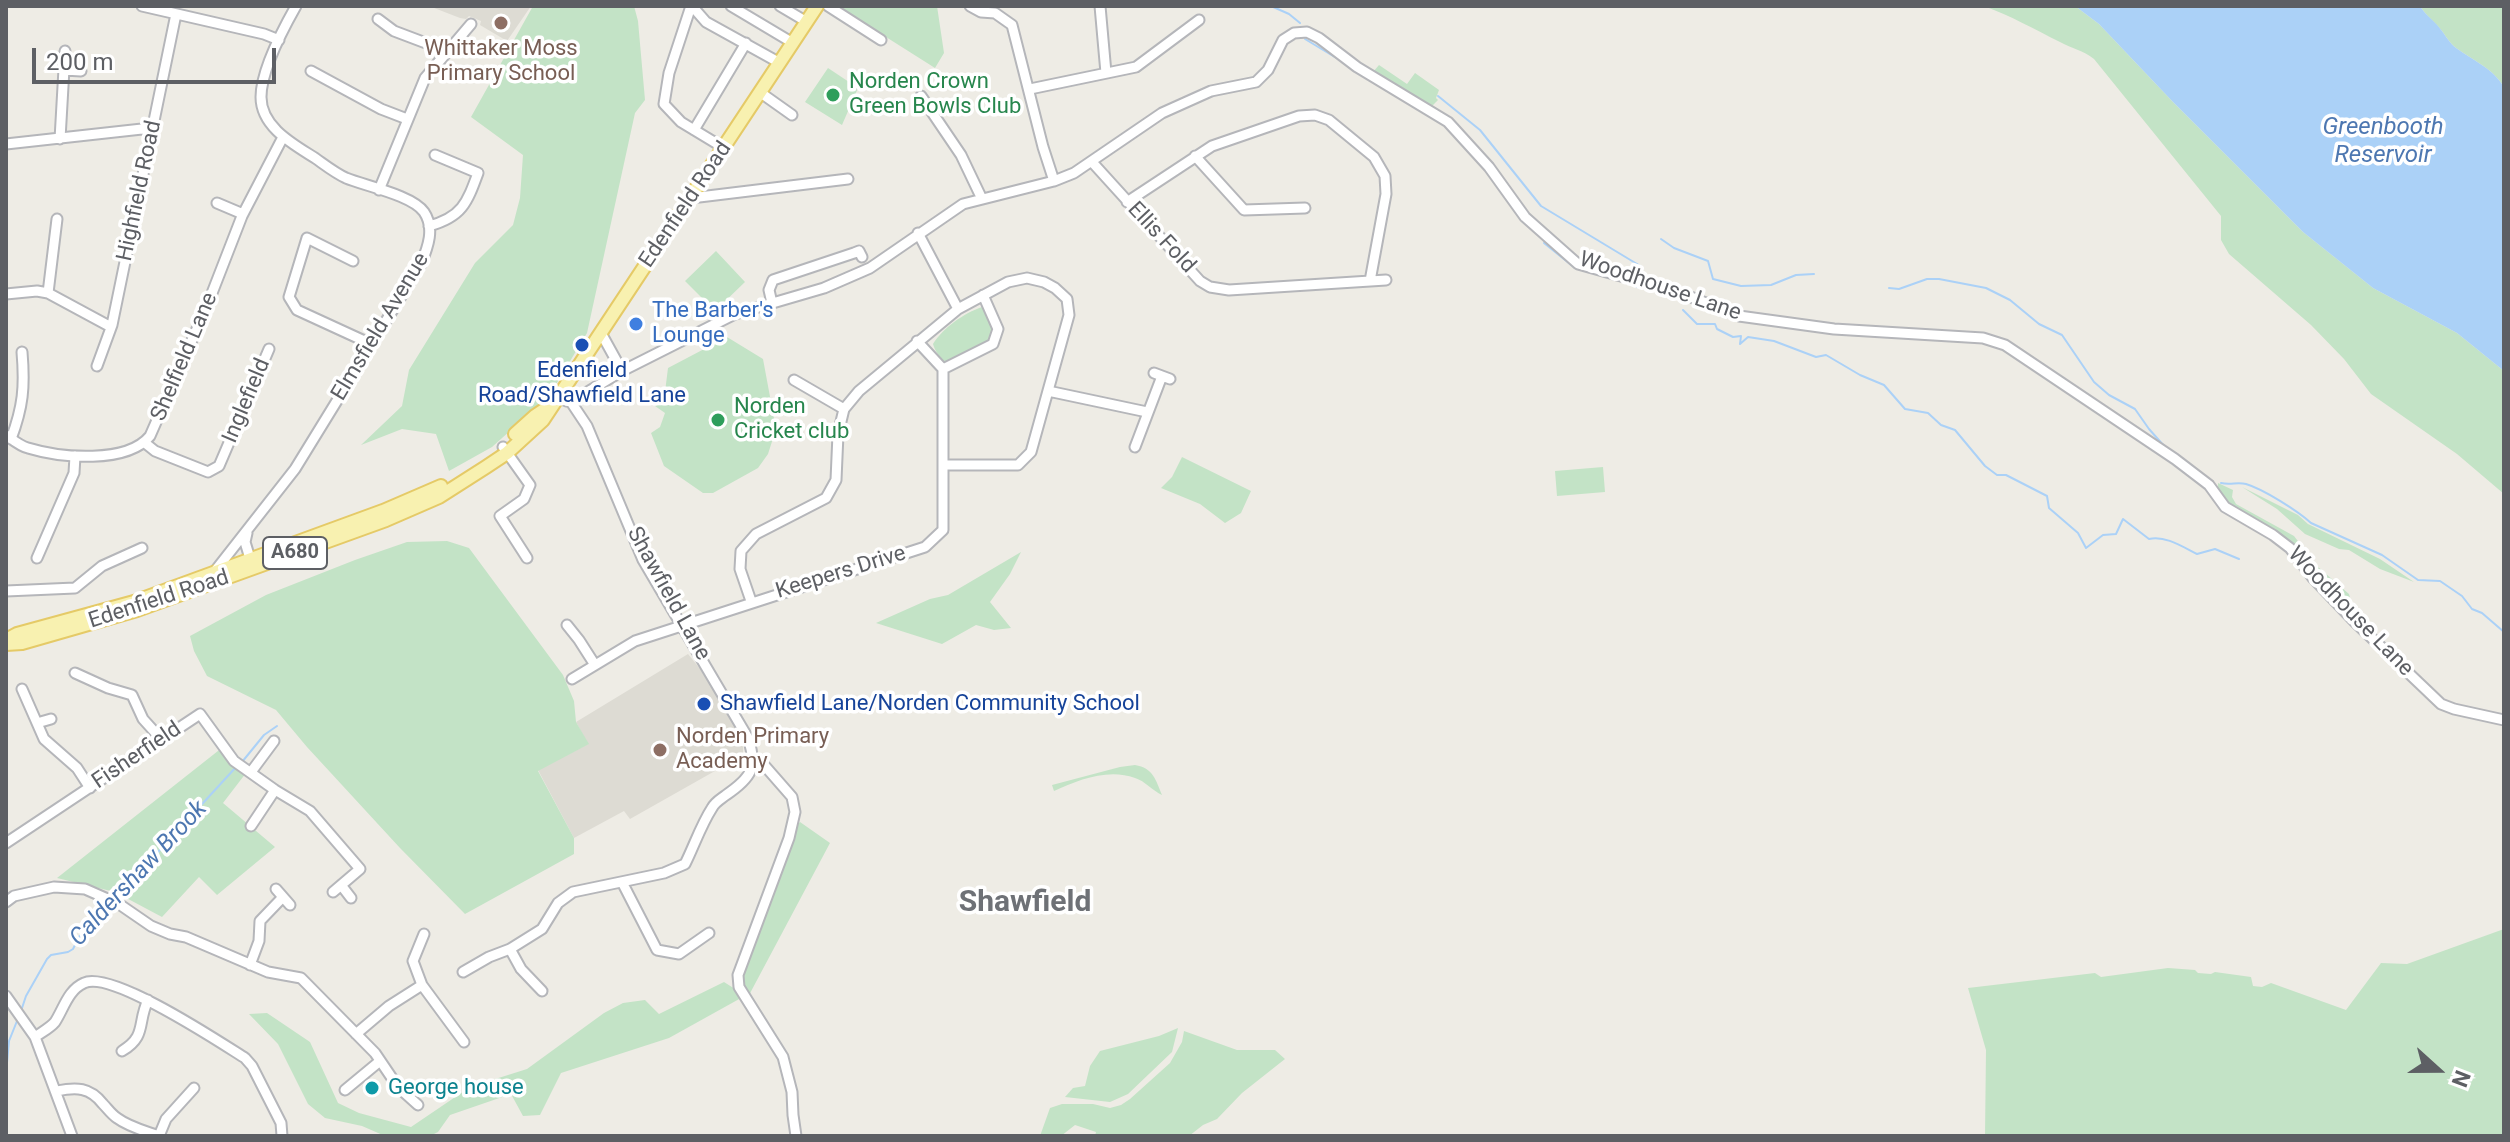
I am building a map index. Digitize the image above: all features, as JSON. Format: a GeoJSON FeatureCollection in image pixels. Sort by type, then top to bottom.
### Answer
{"type":"FeatureCollection","features":[{"type":"Feature","properties":{"kind":"main road","name":"Edenfield Road"},"geometry":{"type":"LineString","coordinates":[[95,617],[137,610],[383,511],[436,489],[505,450],[535,416],[555,401],[817,6]]}},
{"type":"Feature","properties":{"kind":"main road","name":"Edenfield Road"},"geometry":{"type":"LineString","coordinates":[[6,642],[22,643],[215,571],[251,564]]}},
{"type":"Feature","properties":{"kind":"street"},"geometry":{"type":"LineString","coordinates":[[142,6],[279,40]]}},
{"type":"Feature","properties":{"kind":"street","name":"Elmsfield Avenue"},"geometry":{"type":"LineString","coordinates":[[215,571],[295,469],[421,264],[429,244],[429,226],[423,210],[410,201],[342,176],[283,137],[269,121],[260,98],[265,74],[296,6]]}},
{"type":"Feature","properties":{"kind":"street"},"geometry":{"type":"LineString","coordinates":[[724,148],[681,122],[664,104],[669,73],[692,6],[706,22],[780,63]]}},
{"type":"Feature","properties":{"kind":"street"},"geometry":{"type":"LineString","coordinates":[[731,6],[793,43]]}},
{"type":"Feature","properties":{"kind":"street"},"geometry":{"type":"LineString","coordinates":[[780,6],[807,22]]}},
{"type":"Feature","properties":{"kind":"street"},"geometry":{"type":"LineString","coordinates":[[828,6],[881,40]]}},
{"type":"Feature","properties":{"kind":"street"},"geometry":{"type":"LineString","coordinates":[[970,6],[981,12],[995,13],[1012,25],[1054,181]]}},
{"type":"Feature","properties":{"kind":"street"},"geometry":{"type":"LineString","coordinates":[[1100,6],[1106,73]]}},
{"type":"Feature","properties":{"kind":"street","name":"Highfield Road"},"geometry":{"type":"LineString","coordinates":[[97,366],[111,327],[176,14]]}},
{"type":"Feature","properties":{"kind":"street"},"geometry":{"type":"LineString","coordinates":[[378,19],[394,31],[431,45],[443,55]]}},
{"type":"Feature","properties":{"kind":"street"},"geometry":{"type":"LineString","coordinates":[[1030,89],[1136,67],[1200,21]]}},
{"type":"Feature","properties":{"kind":"street"},"geometry":{"type":"LineString","coordinates":[[379,190],[425,78],[471,24]]}},
{"type":"Feature","properties":{"kind":"street","name":"Woodhouse Lane"},"geometry":{"type":"LineString","coordinates":[[571,402],[622,371],[735,314],[824,288],[870,268],[963,204],[1054,181],[1092,162],[1162,113],[1211,91],[1261,79],[1283,40],[1294,33],[1307,32],[1357,67],[1448,122],[1489,167],[1525,217],[1578,264],[1678,292],[1739,316],[1834,329],[1983,338],[2005,345],[2175,459],[2209,485],[2225,507],[2281,542],[2354,621],[2441,704],[2504,720]]}},
{"type":"Feature","properties":{"kind":"street"},"geometry":{"type":"LineString","coordinates":[[694,130],[746,43]]}},
{"type":"Feature","properties":{"kind":"street"},"geometry":{"type":"LineString","coordinates":[[60,139],[65,51]]}},
{"type":"Feature","properties":{"kind":"street"},"geometry":{"type":"LineString","coordinates":[[64,70],[81,71]]}},
{"type":"Feature","properties":{"kind":"street"},"geometry":{"type":"LineString","coordinates":[[311,71],[381,109],[407,119]]}},
{"type":"Feature","properties":{"kind":"street"},"geometry":{"type":"LineString","coordinates":[[761,93],[792,115]]}},
{"type":"Feature","properties":{"kind":"street"},"geometry":{"type":"LineString","coordinates":[[921,96],[961,155],[982,199]]}},
{"type":"Feature","properties":{"kind":"street"},"geometry":{"type":"LineString","coordinates":[[1127,202],[1195,156],[1233,138],[1299,116],[1315,115],[1329,120],[1374,157],[1385,176],[1386,194],[1370,281]]}},
{"type":"Feature","properties":{"kind":"street"},"geometry":{"type":"LineString","coordinates":[[6,144],[142,129],[153,131]]}},
{"type":"Feature","properties":{"kind":"street","name":"Shelfield Lane"},"geometry":{"type":"LineString","coordinates":[[8,437],[26,448],[75,456],[113,455],[145,443],[202,319],[243,214],[283,137]]}},
{"type":"Feature","properties":{"kind":"street"},"geometry":{"type":"LineString","coordinates":[[429,226],[458,213],[469,199],[478,173],[435,155]]}},
{"type":"Feature","properties":{"kind":"street"},"geometry":{"type":"LineString","coordinates":[[1195,156],[1244,210],[1299,205]]}},
{"type":"Feature","properties":{"kind":"street","name":"Ellis Fold"},"geometry":{"type":"LineString","coordinates":[[1092,162],[1200,281],[1210,287],[1229,290],[1386,280]]}},
{"type":"Feature","properties":{"kind":"street"},"geometry":{"type":"LineString","coordinates":[[691,198],[848,179]]}},
{"type":"Feature","properties":{"kind":"street"},"geometry":{"type":"LineString","coordinates":[[217,203],[243,214]]}},
{"type":"Feature","properties":{"kind":"street"},"geometry":{"type":"LineString","coordinates":[[48,293],[57,219]]}},
{"type":"Feature","properties":{"kind":"street"},"geometry":{"type":"LineString","coordinates":[[918,233],[958,309]]}},
{"type":"Feature","properties":{"kind":"street"},"geometry":{"type":"LineString","coordinates":[[353,261],[307,238],[289,297],[297,310],[371,344]]}},
{"type":"Feature","properties":{"kind":"street"},"geometry":{"type":"LineString","coordinates":[[772,303],[769,290],[773,280],[859,251],[862,257]]}},
{"type":"Feature","properties":{"kind":"street"},"geometry":{"type":"LineString","coordinates":[[751,601],[740,569],[741,551],[756,534],[826,498],[836,480],[838,434],[844,409],[859,391],[958,309],[983,295],[1008,282],[1027,278],[1055,288],[1067,299],[1069,315],[1031,452],[1018,465],[943,465]]}},
{"type":"Feature","properties":{"kind":"street"},"geometry":{"type":"LineString","coordinates":[[6,294],[48,293],[111,327]]}},
{"type":"Feature","properties":{"kind":"street"},"geometry":{"type":"LineString","coordinates":[[917,341],[943,369],[993,344],[998,329],[983,295]]}},
{"type":"Feature","properties":{"kind":"street"},"geometry":{"type":"LineString","coordinates":[[601,333],[622,371]]}},
{"type":"Feature","properties":{"kind":"street","name":"Inglefield"},"geometry":{"type":"LineString","coordinates":[[145,443],[155,451],[208,472],[219,466],[269,349]]}},
{"type":"Feature","properties":{"kind":"street"},"geometry":{"type":"LineString","coordinates":[[8,437],[22,410],[25,382],[22,352]]}},
{"type":"Feature","properties":{"kind":"street","name":"Keepers Drive"},"geometry":{"type":"LineString","coordinates":[[572,679],[635,641],[925,547],[943,530],[943,369]]}},
{"type":"Feature","properties":{"kind":"street"},"geometry":{"type":"LineString","coordinates":[[1135,447],[1162,376]]}},
{"type":"Feature","properties":{"kind":"street"},"geometry":{"type":"LineString","coordinates":[[794,380],[844,409]]}},
{"type":"Feature","properties":{"kind":"street"},"geometry":{"type":"LineString","coordinates":[[1048,391],[1147,412]]}},
{"type":"Feature","properties":{"kind":"street"},"geometry":{"type":"LineString","coordinates":[[555,401],[571,402]]}},
{"type":"Feature","properties":{"kind":"street","name":"Shawfield Lane"},"geometry":{"type":"LineString","coordinates":[[571,402],[587,426],[643,560],[748,738],[753,758]]}},
{"type":"Feature","properties":{"kind":"street"},"geometry":{"type":"LineString","coordinates":[[505,450],[530,485],[524,499],[500,516],[527,558]]}},
{"type":"Feature","properties":{"kind":"street"},"geometry":{"type":"LineString","coordinates":[[37,558],[74,473],[75,456]]}},
{"type":"Feature","properties":{"kind":"street"},"geometry":{"type":"LineString","coordinates":[[247,530],[245,542],[251,564]]}},
{"type":"Feature","properties":{"kind":"street"},"geometry":{"type":"LineString","coordinates":[[6,591],[75,588],[102,566],[142,548]]}},
{"type":"Feature","properties":{"kind":"street"},"geometry":{"type":"LineString","coordinates":[[567,625],[595,665]]}},
{"type":"Feature","properties":{"kind":"street"},"geometry":{"type":"LineString","coordinates":[[75,673],[132,695],[143,719],[162,740]]}},
{"type":"Feature","properties":{"kind":"street"},"geometry":{"type":"LineString","coordinates":[[22,689],[44,739],[77,768],[90,788]]}},
{"type":"Feature","properties":{"kind":"street","name":"Fisherfield"},"geometry":{"type":"LineString","coordinates":[[6,843],[200,714],[234,761],[310,811],[364,865],[337,888],[351,898]]}},
{"type":"Feature","properties":{"kind":"street"},"geometry":{"type":"LineString","coordinates":[[37,723],[51,719]]}},
{"type":"Feature","properties":{"kind":"street"},"geometry":{"type":"LineString","coordinates":[[247,769],[272,748]]}},
{"type":"Feature","properties":{"kind":"street"},"geometry":{"type":"LineString","coordinates":[[463,972],[542,929],[558,903],[573,892],[664,873],[685,864],[714,804],[747,777],[753,758],[764,765],[792,797],[795,812],[789,838],[738,975],[739,987],[783,1057],[792,1092],[796,1136]]}},
{"type":"Feature","properties":{"kind":"street"},"geometry":{"type":"LineString","coordinates":[[251,826],[275,790]]}},
{"type":"Feature","properties":{"kind":"street"},"geometry":{"type":"LineString","coordinates":[[622,882],[657,950],[679,954],[709,933]]}},
{"type":"Feature","properties":{"kind":"street"},"geometry":{"type":"LineString","coordinates":[[6,902],[14,896],[54,887],[85,889],[119,904],[151,926],[170,934],[186,937],[268,972],[301,978],[356,1034],[398,1087],[418,1105]]}},
{"type":"Feature","properties":{"kind":"street"},"geometry":{"type":"LineString","coordinates":[[250,965],[259,941],[260,921],[283,897]]}},
{"type":"Feature","properties":{"kind":"street"},"geometry":{"type":"LineString","coordinates":[[424,934],[413,961],[422,985],[464,1042]]}},
{"type":"Feature","properties":{"kind":"street"},"geometry":{"type":"LineString","coordinates":[[510,949],[521,969],[542,991]]}},
{"type":"Feature","properties":{"kind":"street"},"geometry":{"type":"LineString","coordinates":[[35,1037],[53,1025],[73,989],[87,981],[105,982],[148,1000],[245,1058],[281,1123],[282,1136]]}},
{"type":"Feature","properties":{"kind":"street"},"geometry":{"type":"LineString","coordinates":[[356,1034],[389,1006],[422,985]]}},
{"type":"Feature","properties":{"kind":"street"},"geometry":{"type":"LineString","coordinates":[[6,996],[35,1037],[72,1136]]}},
{"type":"Feature","properties":{"kind":"street"},"geometry":{"type":"LineString","coordinates":[[122,1051],[140,1036],[148,1000]]}},
{"type":"Feature","properties":{"kind":"street"},"geometry":{"type":"LineString","coordinates":[[345,1090],[380,1061]]}},
{"type":"Feature","properties":{"kind":"street"},"geometry":{"type":"LineString","coordinates":[[57,1091],[76,1087],[85,1089],[100,1099],[120,1121],[159,1136],[166,1119],[188,1101],[194,1088]]}},
{"type":"Feature","properties":{"kind":"shaded area","name":"Whittaker Moss Primary School"},"geometry":{"type":"Polygon","coordinates":[[[429,6],[531,6],[507,41],[480,25],[481,21],[469,16],[460,18],[429,6]]]}},
{"type":"Feature","properties":{"kind":"shaded area","name":"Norden Primary Academy"},"geometry":{"type":"Polygon","coordinates":[[[688,654],[701,670],[743,741],[743,761],[722,767],[630,819],[624,811],[574,838],[538,770],[588,744],[576,722],[688,654]]]}},
{"type":"Feature","properties":{"kind":"green space"},"geometry":{"type":"Polygon","coordinates":[[[533,6],[634,6],[645,100],[635,113],[587,333],[549,396],[492,447],[449,471],[436,434],[402,429],[361,445],[402,406],[409,370],[475,263],[513,225],[520,198],[523,155],[471,117],[533,6]]]}},
{"type":"Feature","properties":{"kind":"green space"},"geometry":{"type":"Polygon","coordinates":[[[837,6],[937,6],[944,53],[935,68],[837,6]]]}},
{"type":"Feature","properties":{"kind":"green space"},"geometry":{"type":"Polygon","coordinates":[[[1984,6],[2075,6],[2099,24],[2303,232],[2373,288],[2457,333],[2504,371],[2504,494],[2457,454],[2371,394],[2344,359],[2311,325],[2229,254],[2221,240],[2221,216],[2094,59],[1984,6]]]}},
{"type":"Feature","properties":{"kind":"green space"},"geometry":{"type":"Polygon","coordinates":[[[2420,6],[2504,6],[2504,87],[2489,71],[2454,46],[2420,6]]]}},
{"type":"Feature","properties":{"kind":"green space"},"geometry":{"type":"Polygon","coordinates":[[[1379,65],[1407,84],[1415,73],[1439,90],[1438,100],[1431,107],[1373,72],[1379,65]]]}},
{"type":"Feature","properties":{"kind":"green space","name":"Norden Crown Green Bowls Club"},"geometry":{"type":"Polygon","coordinates":[[[828,68],[858,88],[842,125],[805,102],[828,68]]]}},
{"type":"Feature","properties":{"kind":"green space"},"geometry":{"type":"Polygon","coordinates":[[[716,251],[745,282],[715,311],[685,281],[716,251]]]}},
{"type":"Feature","properties":{"kind":"green space"},"geometry":{"type":"Polygon","coordinates":[[[982,307],[986,308],[997,330],[992,342],[949,363],[943,360],[933,344],[937,338],[954,322],[982,307]]]}},
{"type":"Feature","properties":{"kind":"green space","name":"Norden Cricket club"},"geometry":{"type":"Polygon","coordinates":[[[727,337],[763,359],[776,429],[768,454],[758,468],[713,493],[703,493],[664,466],[651,433],[660,427],[665,413],[655,406],[664,400],[668,368],[727,337]]]}},
{"type":"Feature","properties":{"kind":"green space"},"geometry":{"type":"Polygon","coordinates":[[[1182,457],[1251,491],[1241,513],[1225,523],[1200,504],[1161,488],[1172,477],[1182,457]]]}},
{"type":"Feature","properties":{"kind":"green space"},"geometry":{"type":"Polygon","coordinates":[[[1603,467],[1605,492],[1557,496],[1555,471],[1603,467]]]}},
{"type":"Feature","properties":{"kind":"green space"},"geometry":{"type":"Polygon","coordinates":[[[2218,483],[2233,490],[2232,497],[2236,504],[2294,536],[2317,566],[2349,594],[2354,613],[2278,532],[2225,503],[2218,492],[2218,483]]]}},
{"type":"Feature","properties":{"kind":"green space"},"geometry":{"type":"Polygon","coordinates":[[[2242,487],[2380,559],[2414,582],[2380,569],[2349,550],[2339,549],[2305,534],[2277,509],[2242,487]]]}},
{"type":"Feature","properties":{"kind":"green space"},"geometry":{"type":"Polygon","coordinates":[[[447,541],[469,548],[563,675],[574,701],[576,722],[589,744],[538,771],[574,838],[574,854],[465,914],[400,848],[276,710],[207,676],[190,636],[266,595],[355,560],[407,542],[447,541]]]}},
{"type":"Feature","properties":{"kind":"green space"},"geometry":{"type":"Polygon","coordinates":[[[1021,552],[990,602],[1011,628],[994,630],[976,625],[942,644],[876,623],[930,599],[948,595],[1021,552]]]}},
{"type":"Feature","properties":{"kind":"green space"},"geometry":{"type":"Polygon","coordinates":[[[223,747],[246,773],[223,803],[275,847],[217,895],[199,877],[162,917],[115,892],[57,878],[223,747]]]}},
{"type":"Feature","properties":{"kind":"green space"},"geometry":{"type":"Polygon","coordinates":[[[1135,765],[1150,772],[1162,795],[1139,779],[1114,774],[1083,779],[1054,791],[1052,785],[1120,767],[1135,765]]]}},
{"type":"Feature","properties":{"kind":"green space"},"geometry":{"type":"Polygon","coordinates":[[[800,822],[830,843],[748,997],[743,982],[744,965],[794,829],[800,822]]]}},
{"type":"Feature","properties":{"kind":"green space"},"geometry":{"type":"Polygon","coordinates":[[[2504,929],[2504,1136],[1985,1136],[1986,1050],[1968,988],[2168,968],[2251,977],[2253,986],[2262,987],[2271,983],[2346,1010],[2381,963],[2407,964],[2504,929]]]}},
{"type":"Feature","properties":{"kind":"green space"},"geometry":{"type":"Polygon","coordinates":[[[724,982],[735,989],[741,998],[669,1038],[561,1073],[540,1115],[523,1116],[511,1094],[450,1115],[438,1132],[430,1136],[385,1136],[362,1126],[325,1118],[308,1104],[278,1044],[249,1014],[267,1013],[310,1042],[338,1103],[359,1113],[411,1127],[470,1087],[527,1069],[604,1013],[623,1003],[645,1000],[659,1014],[724,982]]]}},
{"type":"Feature","properties":{"kind":"green space"},"geometry":{"type":"Polygon","coordinates":[[[1178,1028],[1172,1052],[1128,1094],[1110,1102],[1065,1097],[1073,1088],[1085,1086],[1090,1066],[1100,1051],[1178,1028]]]}},
{"type":"Feature","properties":{"kind":"green space"},"geometry":{"type":"Polygon","coordinates":[[[1184,1031],[1237,1050],[1275,1050],[1285,1059],[1242,1093],[1217,1119],[1189,1136],[1095,1136],[1096,1132],[1075,1125],[1061,1136],[1040,1136],[1050,1108],[1062,1104],[1093,1104],[1110,1108],[1130,1099],[1170,1063],[1182,1042],[1184,1031]]]}},
{"type":"Feature","properties":{"kind":"water","name":"Greenbooth Reservoir"},"geometry":{"type":"Polygon","coordinates":[[[2075,6],[2420,6],[2454,46],[2489,71],[2504,87],[2504,371],[2457,333],[2373,288],[2303,232],[2099,24],[2075,6]]]}},
{"type":"Feature","properties":{"kind":"waterway"},"geometry":{"type":"LineString","coordinates":[[1271,6],[1300,23]]}},
{"type":"Feature","properties":{"kind":"waterway"},"geometry":{"type":"LineString","coordinates":[[1305,39],[1343,62]]}},
{"type":"Feature","properties":{"kind":"waterway"},"geometry":{"type":"LineString","coordinates":[[1438,96],[1480,130],[1541,206],[1642,267]]}},
{"type":"Feature","properties":{"kind":"waterway"},"geometry":{"type":"LineString","coordinates":[[1661,239],[1674,248],[1708,261],[1713,279],[1741,286],[1771,285],[1796,275],[1814,274]]}},
{"type":"Feature","properties":{"kind":"waterway"},"geometry":{"type":"LineString","coordinates":[[1544,243],[1575,268],[1609,277]]}},
{"type":"Feature","properties":{"kind":"waterway"},"geometry":{"type":"LineString","coordinates":[[1889,288],[1899,289],[1927,279],[1939,279],[1986,288],[2010,300],[2039,324],[2062,335],[2094,382],[2109,395],[2135,409],[2165,447]]}},
{"type":"Feature","properties":{"kind":"waterway"},"geometry":{"type":"LineString","coordinates":[[1619,280],[1640,288]]}},
{"type":"Feature","properties":{"kind":"waterway"},"geometry":{"type":"LineString","coordinates":[[1683,310],[1697,324],[1715,324],[1717,329],[1733,337],[1741,336],[1740,344],[1748,337],[1774,341],[1816,357],[1826,355],[1884,385],[1905,409],[1928,413],[1941,425],[1955,430],[1985,466],[1997,475],[2006,475],[2047,496],[2049,508],[2078,533],[2086,548],[2103,535],[2116,534],[2123,519],[2149,539],[2168,540],[2197,554],[2215,549],[2239,559]]}},
{"type":"Feature","properties":{"kind":"waterway"},"geometry":{"type":"LineString","coordinates":[[2221,483],[2243,483],[2253,487],[2311,523],[2382,555],[2418,580],[2440,581],[2504,632]]}},
{"type":"Feature","properties":{"kind":"waterway","name":"Caldershaw Brook"},"geometry":{"type":"LineString","coordinates":[[242,762],[264,735],[277,726]]}},
{"type":"Feature","properties":{"kind":"waterway","name":"Caldershaw Brook"},"geometry":{"type":"LineString","coordinates":[[114,900],[237,766]]}},
{"type":"Feature","properties":{"kind":"waterway","name":"Caldershaw Brook"},"geometry":{"type":"LineString","coordinates":[[21,1011],[47,959],[73,949],[79,937],[110,904]]}},
{"type":"Feature","properties":{"kind":"waterway","name":"Caldershaw Brook"},"geometry":{"type":"LineString","coordinates":[[6,1074],[9,1041],[17,1021]]}},
{"type":"Feature","properties":{"kind":"place","name":"Whittaker Moss Primary School"},"geometry":{"type":"Point","coordinates":[501,23]}},
{"type":"Feature","properties":{"kind":"place","name":"Norden Crown Green Bowls Club"},"geometry":{"type":"Point","coordinates":[833,95]}},
{"type":"Feature","properties":{"kind":"place","name":"The Barber's Lounge"},"geometry":{"type":"Point","coordinates":[636,324]}},
{"type":"Feature","properties":{"kind":"place","name":"Edenfield Road/Shawfield Lane"},"geometry":{"type":"Point","coordinates":[582,345]}},
{"type":"Feature","properties":{"kind":"place","name":"Norden Cricket club"},"geometry":{"type":"Point","coordinates":[718,420]}},
{"type":"Feature","properties":{"kind":"place","name":"Shawfield Lane/Norden Community School"},"geometry":{"type":"Point","coordinates":[704,704]}},
{"type":"Feature","properties":{"kind":"place","name":"Norden Primary Academy"},"geometry":{"type":"Point","coordinates":[660,750]}},
{"type":"Feature","properties":{"kind":"place","name":"George house"},"geometry":{"type":"Point","coordinates":[372,1088]}},
{"type":"Feature","properties":{"kind":"district","name":"Shawfield"},"geometry":{"type":"Point","coordinates":[1025,903]}}]}
